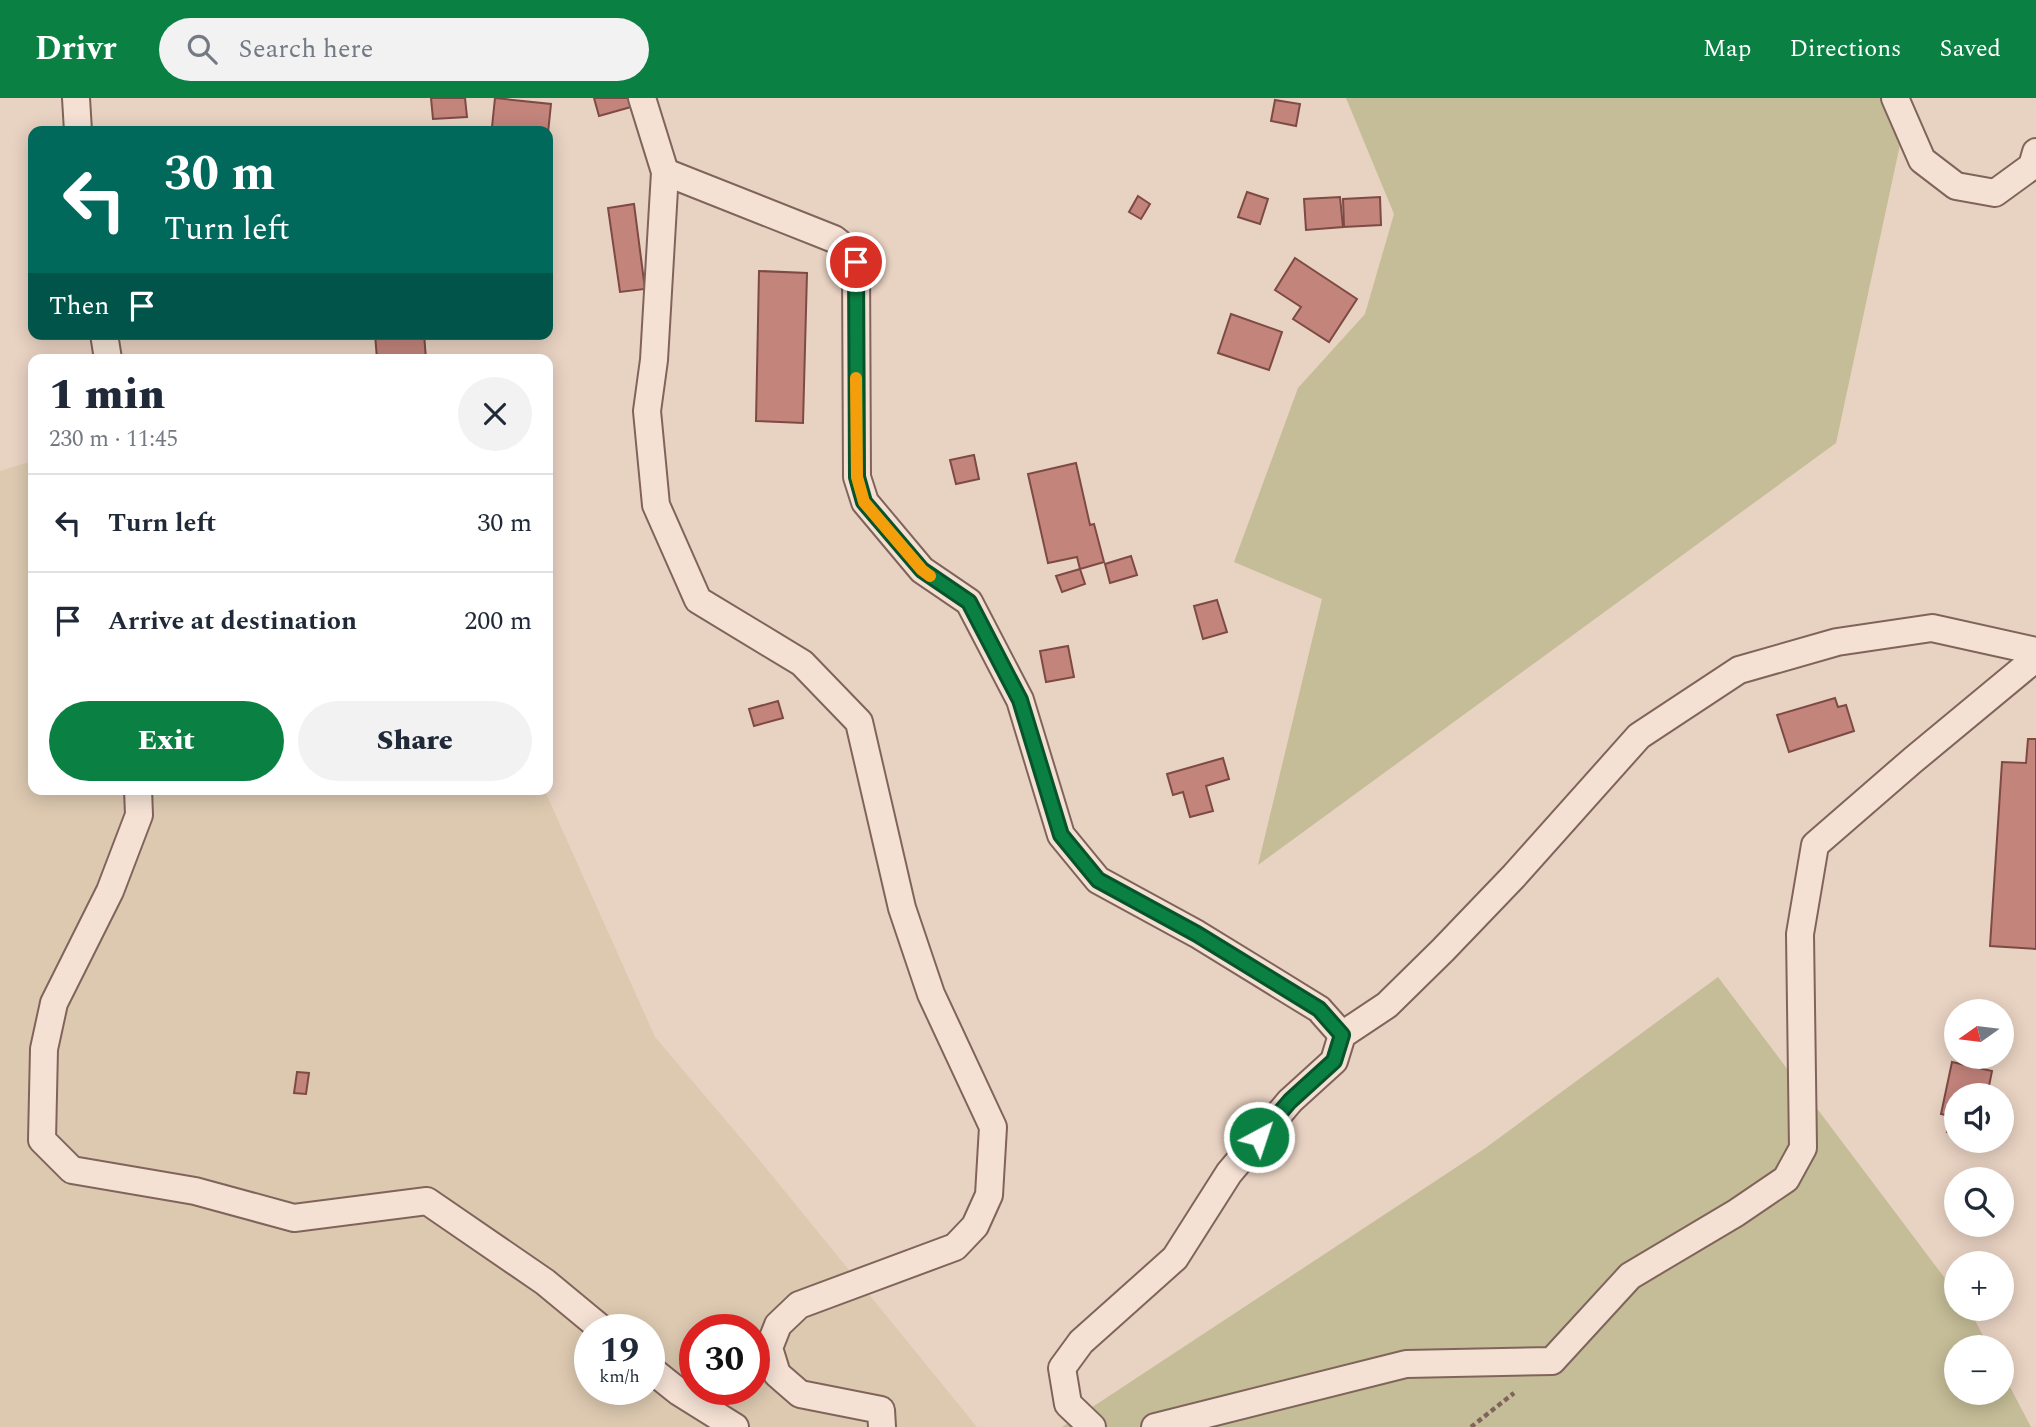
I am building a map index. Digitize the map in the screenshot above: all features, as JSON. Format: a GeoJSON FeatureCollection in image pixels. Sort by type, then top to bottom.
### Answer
{"type":"FeatureCollection","features":[{"type":"Feature","properties":{"kind":"street"},"geometry":{"type":"LineString","coordinates":[[76,98],[78,126]]}},
{"type":"Feature","properties":{"kind":"street"},"geometry":{"type":"LineString","coordinates":[[642,98],[665,172],[654,360],[647,411],[656,505],[698,600],[802,663],[859,722],[902,908],[931,993],[993,1127],[989,1195],[975,1226],[955,1247],[799,1305],[778,1325],[769,1348],[777,1374],[800,1394],[881,1409],[882,1427]]}},
{"type":"Feature","properties":{"kind":"street"},"geometry":{"type":"LineString","coordinates":[[1895,98],[1922,160],[1956,186],[1995,193],[2032,166],[2036,152]]}},
{"type":"Feature","properties":{"kind":"street"},"geometry":{"type":"LineString","coordinates":[[665,172],[834,239],[848,250],[856,262],[857,477],[864,502],[922,570],[969,602],[1020,700],[1061,835],[1098,880],[1197,934],[1319,1009],[1342,1035]]}},
{"type":"Feature","properties":{"kind":"street"},"geometry":{"type":"LineString","coordinates":[[1092,1427],[1068,1404],[1062,1368],[1081,1342],[1175,1258],[1228,1173],[1290,1101],[1334,1061],[1342,1035],[1387,1005],[1443,950],[1514,876],[1639,736],[1739,670],[1837,642],[1932,628],[2036,651]]}},
{"type":"Feature","properties":{"kind":"street"},"geometry":{"type":"LineString","coordinates":[[1155,1427],[1406,1364],[1552,1361],[1630,1276],[1737,1213],[1786,1178],[1803,1147],[1800,934],[1815,845],[2036,658]]}},
{"type":"Feature","properties":{"kind":"street"},"geometry":{"type":"LineString","coordinates":[[138,795],[139,815],[110,891],[54,1003],[44,1049],[43,1140],[72,1170],[195,1191],[294,1218],[427,1201],[545,1282],[584,1314]]}},
{"type":"Feature","properties":{"kind":"street"},"geometry":{"type":"LineString","coordinates":[[665,1381],[735,1427]]}},
{"type":"Feature","properties":{"kind":"shaded area"},"geometry":{"type":"Polygon","coordinates":[[[1346,98],[1910,98],[1836,443],[1258,865],[1322,599],[1234,562],[1298,388],[1365,314],[1394,214],[1346,98]]]}},
{"type":"Feature","properties":{"kind":"shaded area"},"geometry":{"type":"Polygon","coordinates":[[[28,463],[28,795],[547,795],[655,1037],[756,1156],[977,1427],[0,1427],[0,471],[28,463]]]}},
{"type":"Feature","properties":{"kind":"shaded area"},"geometry":{"type":"Polygon","coordinates":[[[1718,977],[1944,1277],[1944,1321],[1975,1321],[1983,1335],[1944,1335],[1944,1405],[2014,1405],[2014,1395],[2031,1427],[1062,1427],[1484,1149],[1718,977]]]}},
{"type":"Feature","properties":{"kind":"building"},"geometry":{"type":"Polygon","coordinates":[[[431,98],[465,98],[467,117],[433,119],[431,98]]]}},
{"type":"Feature","properties":{"kind":"building"},"geometry":{"type":"Polygon","coordinates":[[[495,98],[551,104],[549,126],[492,126],[495,98]]]}},
{"type":"Feature","properties":{"kind":"building"},"geometry":{"type":"Polygon","coordinates":[[[594,98],[629,98],[631,107],[599,116],[594,98]]]}},
{"type":"Feature","properties":{"kind":"building"},"geometry":{"type":"Polygon","coordinates":[[[1275,100],[1300,104],[1296,126],[1271,121],[1275,100]]]}},
{"type":"Feature","properties":{"kind":"building"},"geometry":{"type":"Polygon","coordinates":[[[1247,192],[1268,199],[1260,224],[1238,217],[1247,192]]]}},
{"type":"Feature","properties":{"kind":"building"},"geometry":{"type":"Polygon","coordinates":[[[1138,196],[1150,204],[1141,219],[1129,212],[1138,196]]]}},
{"type":"Feature","properties":{"kind":"building"},"geometry":{"type":"Polygon","coordinates":[[[1340,197],[1343,227],[1306,230],[1304,199],[1340,197]]]}},
{"type":"Feature","properties":{"kind":"building"},"geometry":{"type":"Polygon","coordinates":[[[1380,197],[1381,225],[1344,227],[1343,199],[1380,197]]]}},
{"type":"Feature","properties":{"kind":"building"},"geometry":{"type":"Polygon","coordinates":[[[634,204],[645,289],[620,292],[608,208],[634,204]]]}},
{"type":"Feature","properties":{"kind":"building"},"geometry":{"type":"Polygon","coordinates":[[[1295,258],[1357,299],[1329,342],[1293,319],[1301,307],[1275,290],[1295,258]]]}},
{"type":"Feature","properties":{"kind":"building"},"geometry":{"type":"Polygon","coordinates":[[[759,271],[807,273],[803,423],[756,421],[759,271]]]}},
{"type":"Feature","properties":{"kind":"building"},"geometry":{"type":"Polygon","coordinates":[[[1231,314],[1282,332],[1269,370],[1218,353],[1231,314]]]}},
{"type":"Feature","properties":{"kind":"building"},"geometry":{"type":"Polygon","coordinates":[[[375,340],[424,340],[426,354],[377,354],[375,340]]]}},
{"type":"Feature","properties":{"kind":"building"},"geometry":{"type":"Polygon","coordinates":[[[974,455],[979,479],[956,484],[950,460],[974,455]]]}},
{"type":"Feature","properties":{"kind":"building"},"geometry":{"type":"Polygon","coordinates":[[[1076,463],[1090,525],[1094,524],[1104,562],[1080,569],[1077,557],[1048,563],[1028,474],[1076,463]]]}},
{"type":"Feature","properties":{"kind":"building"},"geometry":{"type":"Polygon","coordinates":[[[1131,556],[1137,575],[1110,583],[1105,564],[1131,556]]]}},
{"type":"Feature","properties":{"kind":"building"},"geometry":{"type":"Polygon","coordinates":[[[1080,569],[1085,584],[1062,592],[1056,576],[1080,569]]]}},
{"type":"Feature","properties":{"kind":"building"},"geometry":{"type":"Polygon","coordinates":[[[1217,600],[1227,632],[1203,639],[1194,606],[1217,600]]]}},
{"type":"Feature","properties":{"kind":"building"},"geometry":{"type":"Polygon","coordinates":[[[1068,646],[1074,677],[1046,682],[1040,651],[1068,646]]]}},
{"type":"Feature","properties":{"kind":"building"},"geometry":{"type":"Polygon","coordinates":[[[1835,698],[1838,707],[1846,705],[1854,731],[1789,752],[1777,715],[1835,698]]]}},
{"type":"Feature","properties":{"kind":"building"},"geometry":{"type":"Polygon","coordinates":[[[778,701],[783,718],[754,726],[749,709],[778,701]]]}},
{"type":"Feature","properties":{"kind":"building"},"geometry":{"type":"Polygon","coordinates":[[[2028,739],[2036,739],[2036,949],[1990,946],[2002,762],[2026,763],[2028,739]]]}},
{"type":"Feature","properties":{"kind":"building"},"geometry":{"type":"Polygon","coordinates":[[[1223,758],[1229,779],[1206,786],[1213,811],[1190,817],[1183,792],[1173,795],[1167,774],[1223,758]]]}},
{"type":"Feature","properties":{"kind":"building"},"geometry":{"type":"Polygon","coordinates":[[[1951,1069],[1992,1071],[1990,1083],[1948,1083],[1951,1069]]]}},
{"type":"Feature","properties":{"kind":"building"},"geometry":{"type":"Polygon","coordinates":[[[297,1072],[309,1073],[306,1094],[294,1093],[297,1072]]]}},
{"type":"Feature","properties":{"kind":"slow traffic"},"geometry":{"type":"LineString","coordinates":[[856,378],[857,477],[864,502],[930,576]]}},
{"type":"Feature","properties":{"kind":"route"},"geometry":{"type":"LineString","coordinates":[[856,262],[857,477],[864,502],[922,570],[969,602],[1020,700],[1061,835],[1098,880],[1197,934],[1319,1009],[1342,1035],[1334,1061],[1290,1101],[1259,1137]]}}]}
